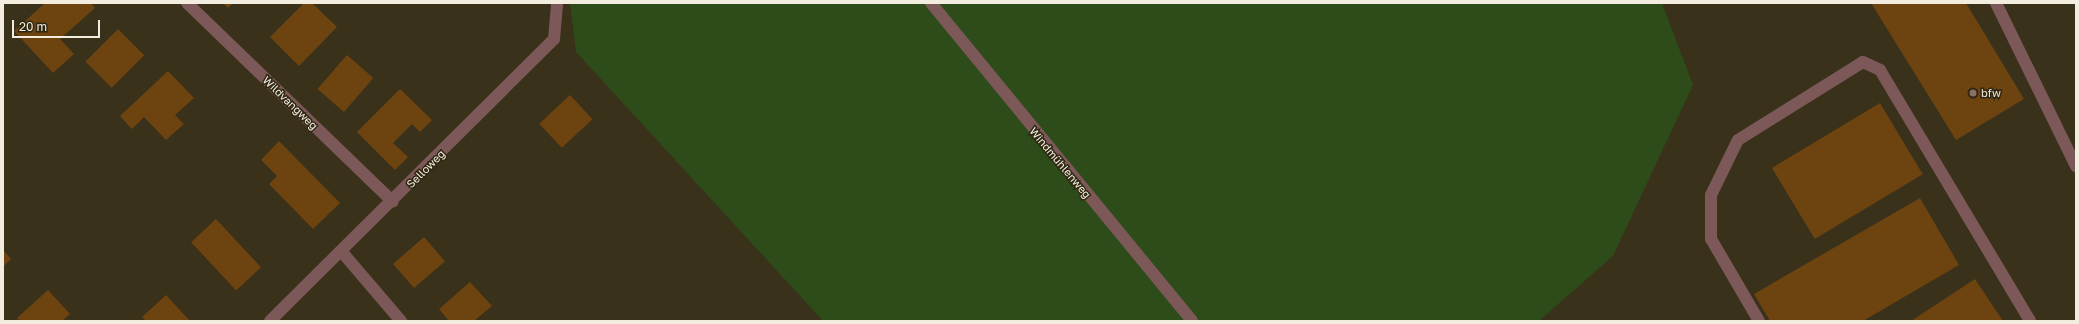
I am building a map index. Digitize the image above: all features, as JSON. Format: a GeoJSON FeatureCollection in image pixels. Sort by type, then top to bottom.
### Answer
{"type":"FeatureCollection","features":[{"type":"Feature","properties":{"kind":"street","name":"Wildvangweg"},"geometry":{"type":"LineString","coordinates":[[187,3],[393,202]]}},
{"type":"Feature","properties":{"kind":"street","name":"Selloweg"},"geometry":{"type":"LineString","coordinates":[[270,321],[393,202],[554,39],[556,3]]}},
{"type":"Feature","properties":{"kind":"street","name":"Windmühlenweg"},"geometry":{"type":"LineString","coordinates":[[931,3],[1192,321]]}},
{"type":"Feature","properties":{"kind":"street"},"geometry":{"type":"LineString","coordinates":[[1996,3],[2076,166]]}},
{"type":"Feature","properties":{"kind":"street"},"geometry":{"type":"LineString","coordinates":[[1759,321],[1711,239],[1711,195],[1738,140],[1863,62],[1880,70],[2030,321]]}},
{"type":"Feature","properties":{"kind":"street"},"geometry":{"type":"LineString","coordinates":[[342,252],[401,321]]}},
{"type":"Feature","properties":{"kind":"green space"},"geometry":{"type":"Polygon","coordinates":[[[570,3],[1662,3],[1693,85],[1613,256],[1539,321],[823,321],[576,52],[570,3]]]}},
{"type":"Feature","properties":{"kind":"building"},"geometry":{"type":"Polygon","coordinates":[[[45,3],[91,3],[95,8],[60,39],[74,54],[53,73],[14,31],[45,3]]]}},
{"type":"Feature","properties":{"kind":"building"},"geometry":{"type":"Polygon","coordinates":[[[223,3],[233,3],[228,8],[223,3]]]}},
{"type":"Feature","properties":{"kind":"building"},"geometry":{"type":"Polygon","coordinates":[[[304,3],[312,3],[337,27],[299,66],[270,37],[304,3]]]}},
{"type":"Feature","properties":{"kind":"building"},"geometry":{"type":"Polygon","coordinates":[[[1871,3],[1966,3],[2024,99],[1956,140],[1871,3]]]}},
{"type":"Feature","properties":{"kind":"building"},"geometry":{"type":"Polygon","coordinates":[[[118,29],[144,55],[112,88],[85,62],[118,29]]]}},
{"type":"Feature","properties":{"kind":"building"},"geometry":{"type":"Polygon","coordinates":[[[347,55],[373,78],[344,112],[317,89],[347,55]]]}},
{"type":"Feature","properties":{"kind":"building"},"geometry":{"type":"Polygon","coordinates":[[[168,71],[194,98],[175,115],[184,124],[166,140],[144,117],[132,129],[120,116],[168,71]]]}},
{"type":"Feature","properties":{"kind":"building"},"geometry":{"type":"Polygon","coordinates":[[[400,89],[432,120],[420,132],[412,124],[393,143],[408,157],[395,170],[357,132],[400,89]]]}},
{"type":"Feature","properties":{"kind":"building"},"geometry":{"type":"Polygon","coordinates":[[[570,95],[593,119],[562,148],[539,124],[570,95]]]}},
{"type":"Feature","properties":{"kind":"building"},"geometry":{"type":"Polygon","coordinates":[[[1880,103],[1923,174],[1815,239],[1772,168],[1880,103]]]}},
{"type":"Feature","properties":{"kind":"building"},"geometry":{"type":"Polygon","coordinates":[[[279,141],[340,203],[313,229],[269,184],[277,176],[261,160],[279,141]]]}},
{"type":"Feature","properties":{"kind":"building"},"geometry":{"type":"Polygon","coordinates":[[[1920,198],[1959,265],[1863,321],[1770,321],[1754,294],[1920,198]]]}},
{"type":"Feature","properties":{"kind":"building"},"geometry":{"type":"Polygon","coordinates":[[[216,219],[261,267],[236,290],[191,242],[216,219]]]}},
{"type":"Feature","properties":{"kind":"building"},"geometry":{"type":"Polygon","coordinates":[[[424,237],[445,261],[414,288],[393,264],[424,237]]]}},
{"type":"Feature","properties":{"kind":"building"},"geometry":{"type":"Polygon","coordinates":[[[3,250],[11,259],[3,267],[3,250]]]}},
{"type":"Feature","properties":{"kind":"building"},"geometry":{"type":"Polygon","coordinates":[[[1975,279],[2003,321],[1911,321],[1975,279]]]}},
{"type":"Feature","properties":{"kind":"building"},"geometry":{"type":"Polygon","coordinates":[[[470,282],[492,306],[474,321],[449,321],[439,309],[470,282]]]}},
{"type":"Feature","properties":{"kind":"building"},"geometry":{"type":"Polygon","coordinates":[[[48,290],[70,314],[62,321],[20,321],[17,318],[48,290]]]}},
{"type":"Feature","properties":{"kind":"building"},"geometry":{"type":"Polygon","coordinates":[[[166,295],[190,321],[146,321],[142,317],[166,295]]]}},
{"type":"Feature","properties":{"kind":"place","name":"bfw"},"geometry":{"type":"Point","coordinates":[1973,93]}}]}
